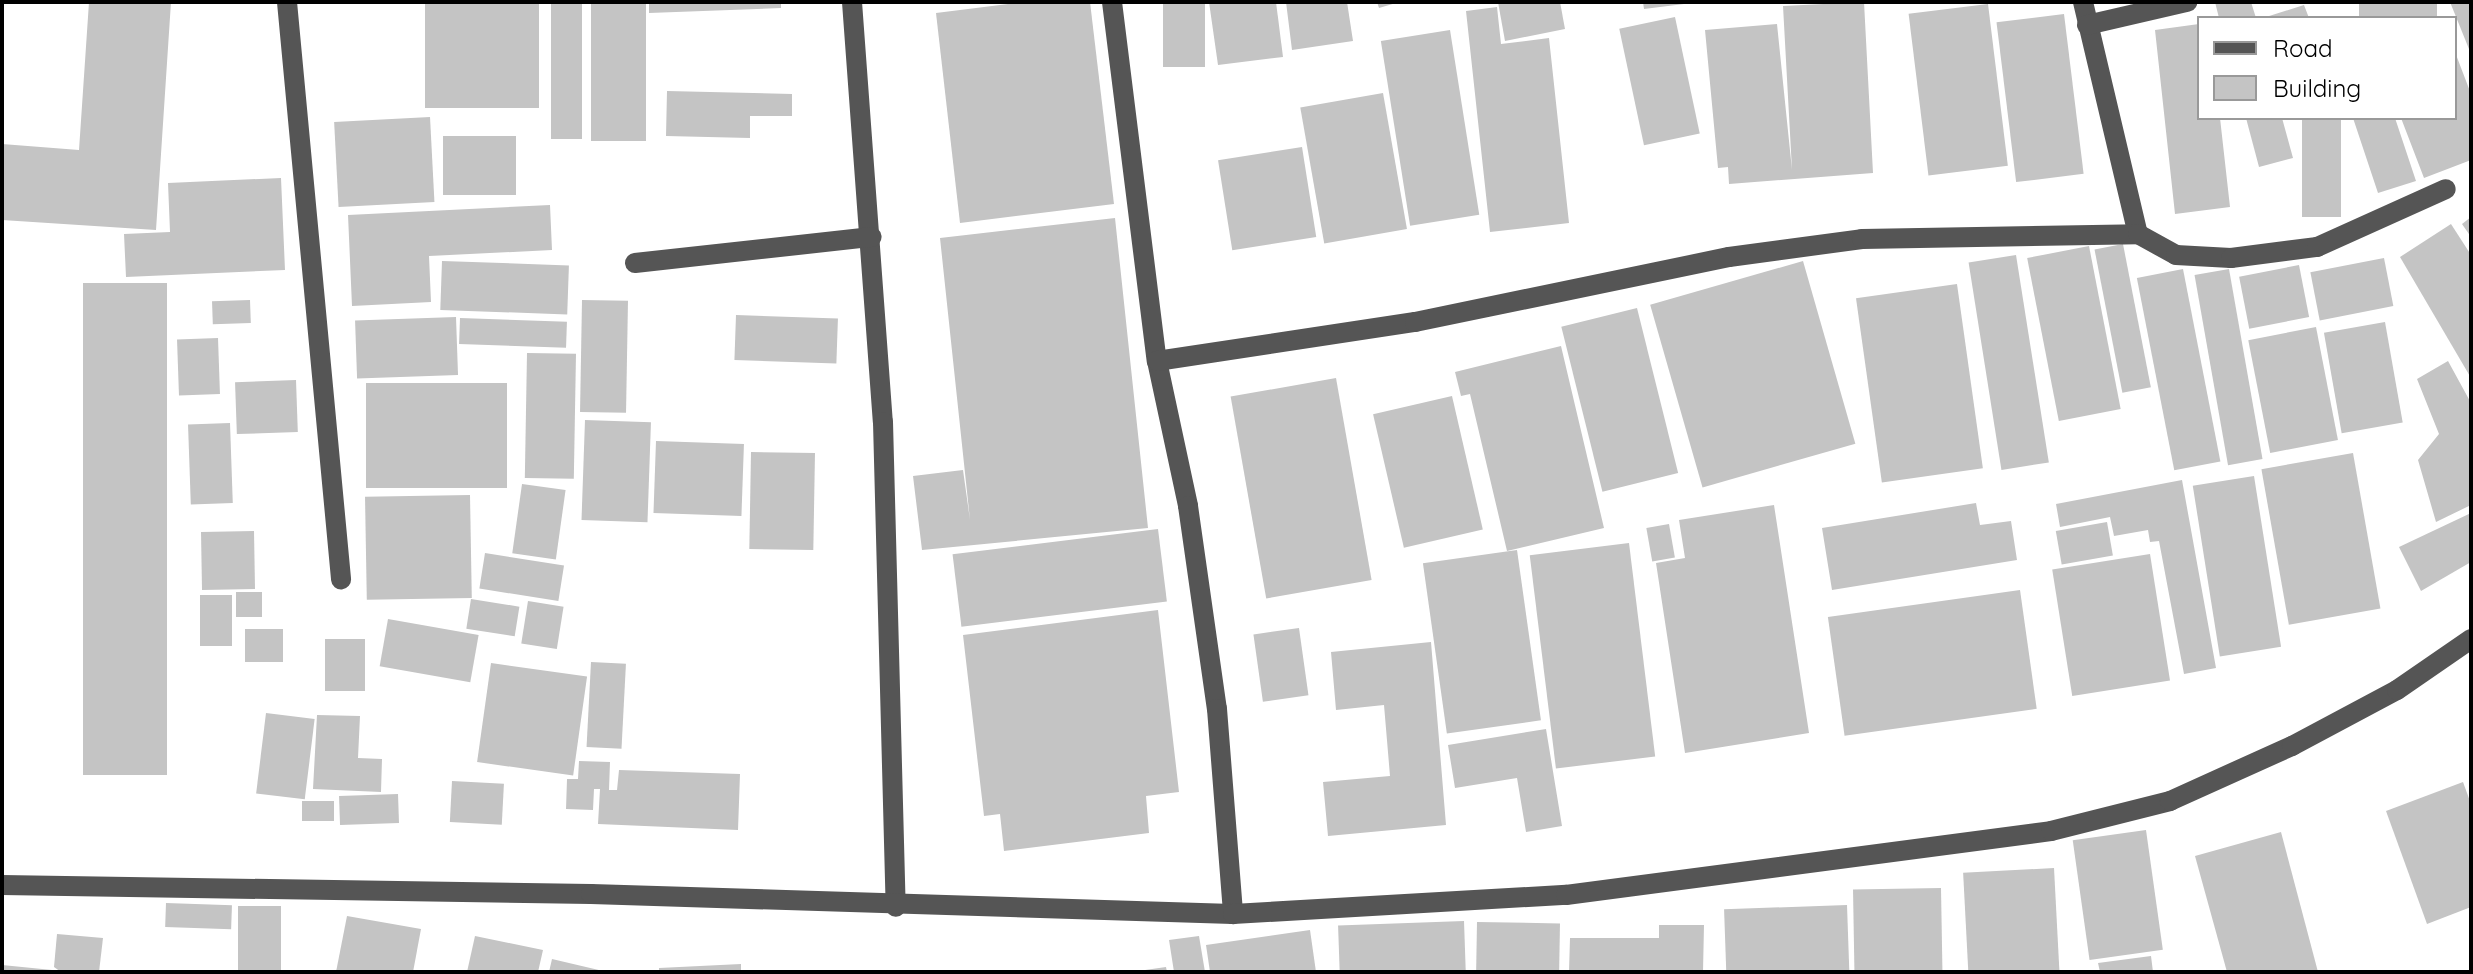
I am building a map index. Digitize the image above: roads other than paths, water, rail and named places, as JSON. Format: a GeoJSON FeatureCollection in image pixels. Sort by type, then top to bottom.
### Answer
{"type":"FeatureCollection","features":[{"type":"Feature","properties":{"kind":"street"},"geometry":{"type":"LineString","coordinates":[[287,2],[341,579]]}},
{"type":"Feature","properties":{"kind":"street"},"geometry":{"type":"LineString","coordinates":[[852,2],[872,237],[883,422],[896,907]]}},
{"type":"Feature","properties":{"kind":"street"},"geometry":{"type":"LineString","coordinates":[[1112,2],[1157,361],[1188,506],[1217,709],[1233,914]]}},
{"type":"Feature","properties":{"kind":"street"},"geometry":{"type":"LineString","coordinates":[[2083,2],[2138,234]]}},
{"type":"Feature","properties":{"kind":"street"},"geometry":{"type":"LineString","coordinates":[[2087,25],[2187,2]]}},
{"type":"Feature","properties":{"kind":"street"},"geometry":{"type":"LineString","coordinates":[[1157,361],[1415,322],[1729,257],[1862,239],[2138,234],[2176,255],[2231,258],[2317,247],[2446,189]]}},
{"type":"Feature","properties":{"kind":"street"},"geometry":{"type":"LineString","coordinates":[[635,263],[872,237]]}},
{"type":"Feature","properties":{"kind":"street"},"geometry":{"type":"LineString","coordinates":[[2,885],[575,894],[896,907],[1233,914],[1566,895],[2051,831],[2170,801],[2292,746],[2397,690],[2471,639]]}}]}
